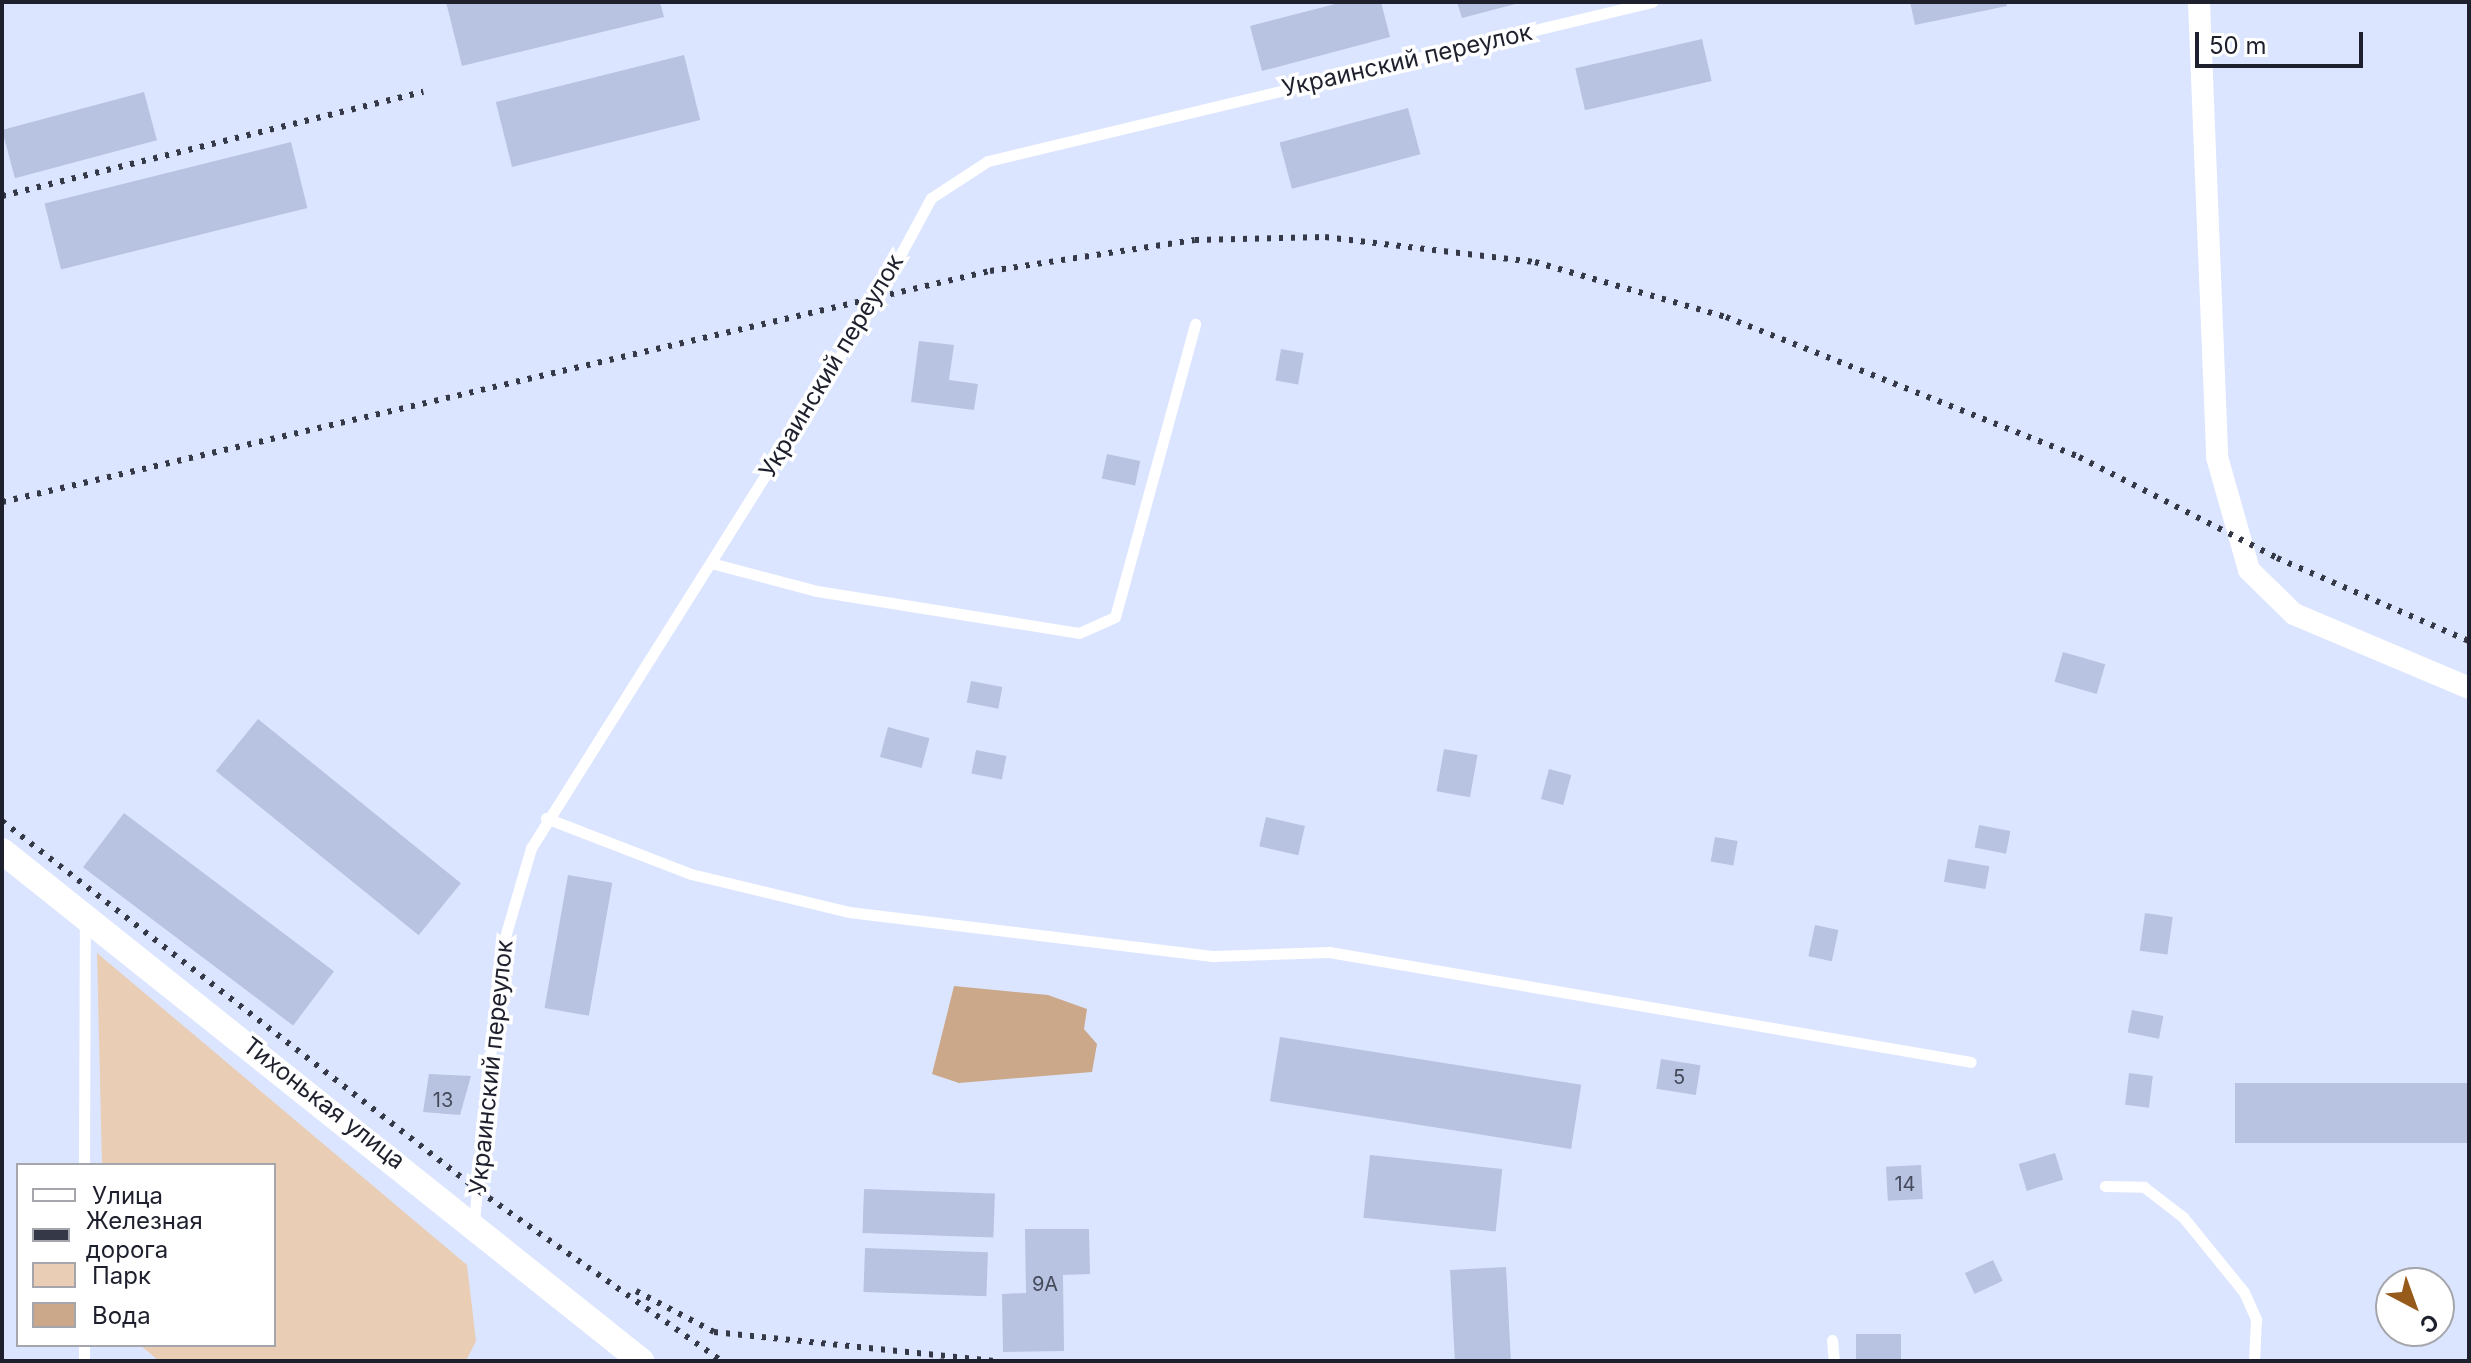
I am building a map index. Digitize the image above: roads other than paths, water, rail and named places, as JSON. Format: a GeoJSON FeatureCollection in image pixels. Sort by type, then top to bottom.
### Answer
{"type":"FeatureCollection","features":[{"type":"Feature","properties":{"kind":"street"},"geometry":{"type":"LineString","coordinates":[[2199,2],[2217,457],[2249,570],[2294,614],[2469,688]]}},
{"type":"Feature","properties":{"kind":"street","name":"Тихонькая улица"},"geometry":{"type":"LineString","coordinates":[[2,851],[474,1221],[641,1361]]}},
{"type":"Feature","properties":{"kind":"lane","name":"Украинский переулок"},"geometry":{"type":"LineString","coordinates":[[474,1221],[500,954],[519,877],[546,818],[878,296],[923,209],[946,182],[988,161],[1652,2]]}},
{"type":"Feature","properties":{"kind":"lane"},"geometry":{"type":"LineString","coordinates":[[711,563],[817,591],[1079,633],[1115,617],[1195,324]]}},
{"type":"Feature","properties":{"kind":"lane"},"geometry":{"type":"LineString","coordinates":[[546,818],[691,874],[849,912],[1214,956],[1329,952],[1971,1062]]}},
{"type":"Feature","properties":{"kind":"lane"},"geometry":{"type":"LineString","coordinates":[[84,1163],[85,914]]}},
{"type":"Feature","properties":{"kind":"lane"},"geometry":{"type":"LineString","coordinates":[[2105,1186],[2144,1187],[2183,1217],[2244,1292],[2256,1319],[2254,1361]]}},
{"type":"Feature","properties":{"kind":"lane"},"geometry":{"type":"LineString","coordinates":[[1832,1340],[1834,1361]]}},
{"type":"Feature","properties":{"kind":"water"},"geometry":{"type":"Polygon","coordinates":[[[954,986],[1048,995],[1087,1009],[1084,1029],[1097,1044],[1092,1072],[959,1083],[932,1074],[954,986]]]}},
{"type":"Feature","properties":{"kind":"railway"},"geometry":{"type":"LineString","coordinates":[[2,196],[423,92]]}},
{"type":"Feature","properties":{"kind":"railway"},"geometry":{"type":"LineString","coordinates":[[2,502],[990,271],[1195,240],[1325,237],[1535,262],[1726,317],[2079,457],[2277,558],[2469,641]]}},
{"type":"Feature","properties":{"kind":"railway"},"geometry":{"type":"LineString","coordinates":[[2,821],[479,1191],[722,1361]]}},
{"type":"Feature","properties":{"kind":"railway"},"geometry":{"type":"LineString","coordinates":[[636,1291],[714,1332],[995,1361]]}}]}
